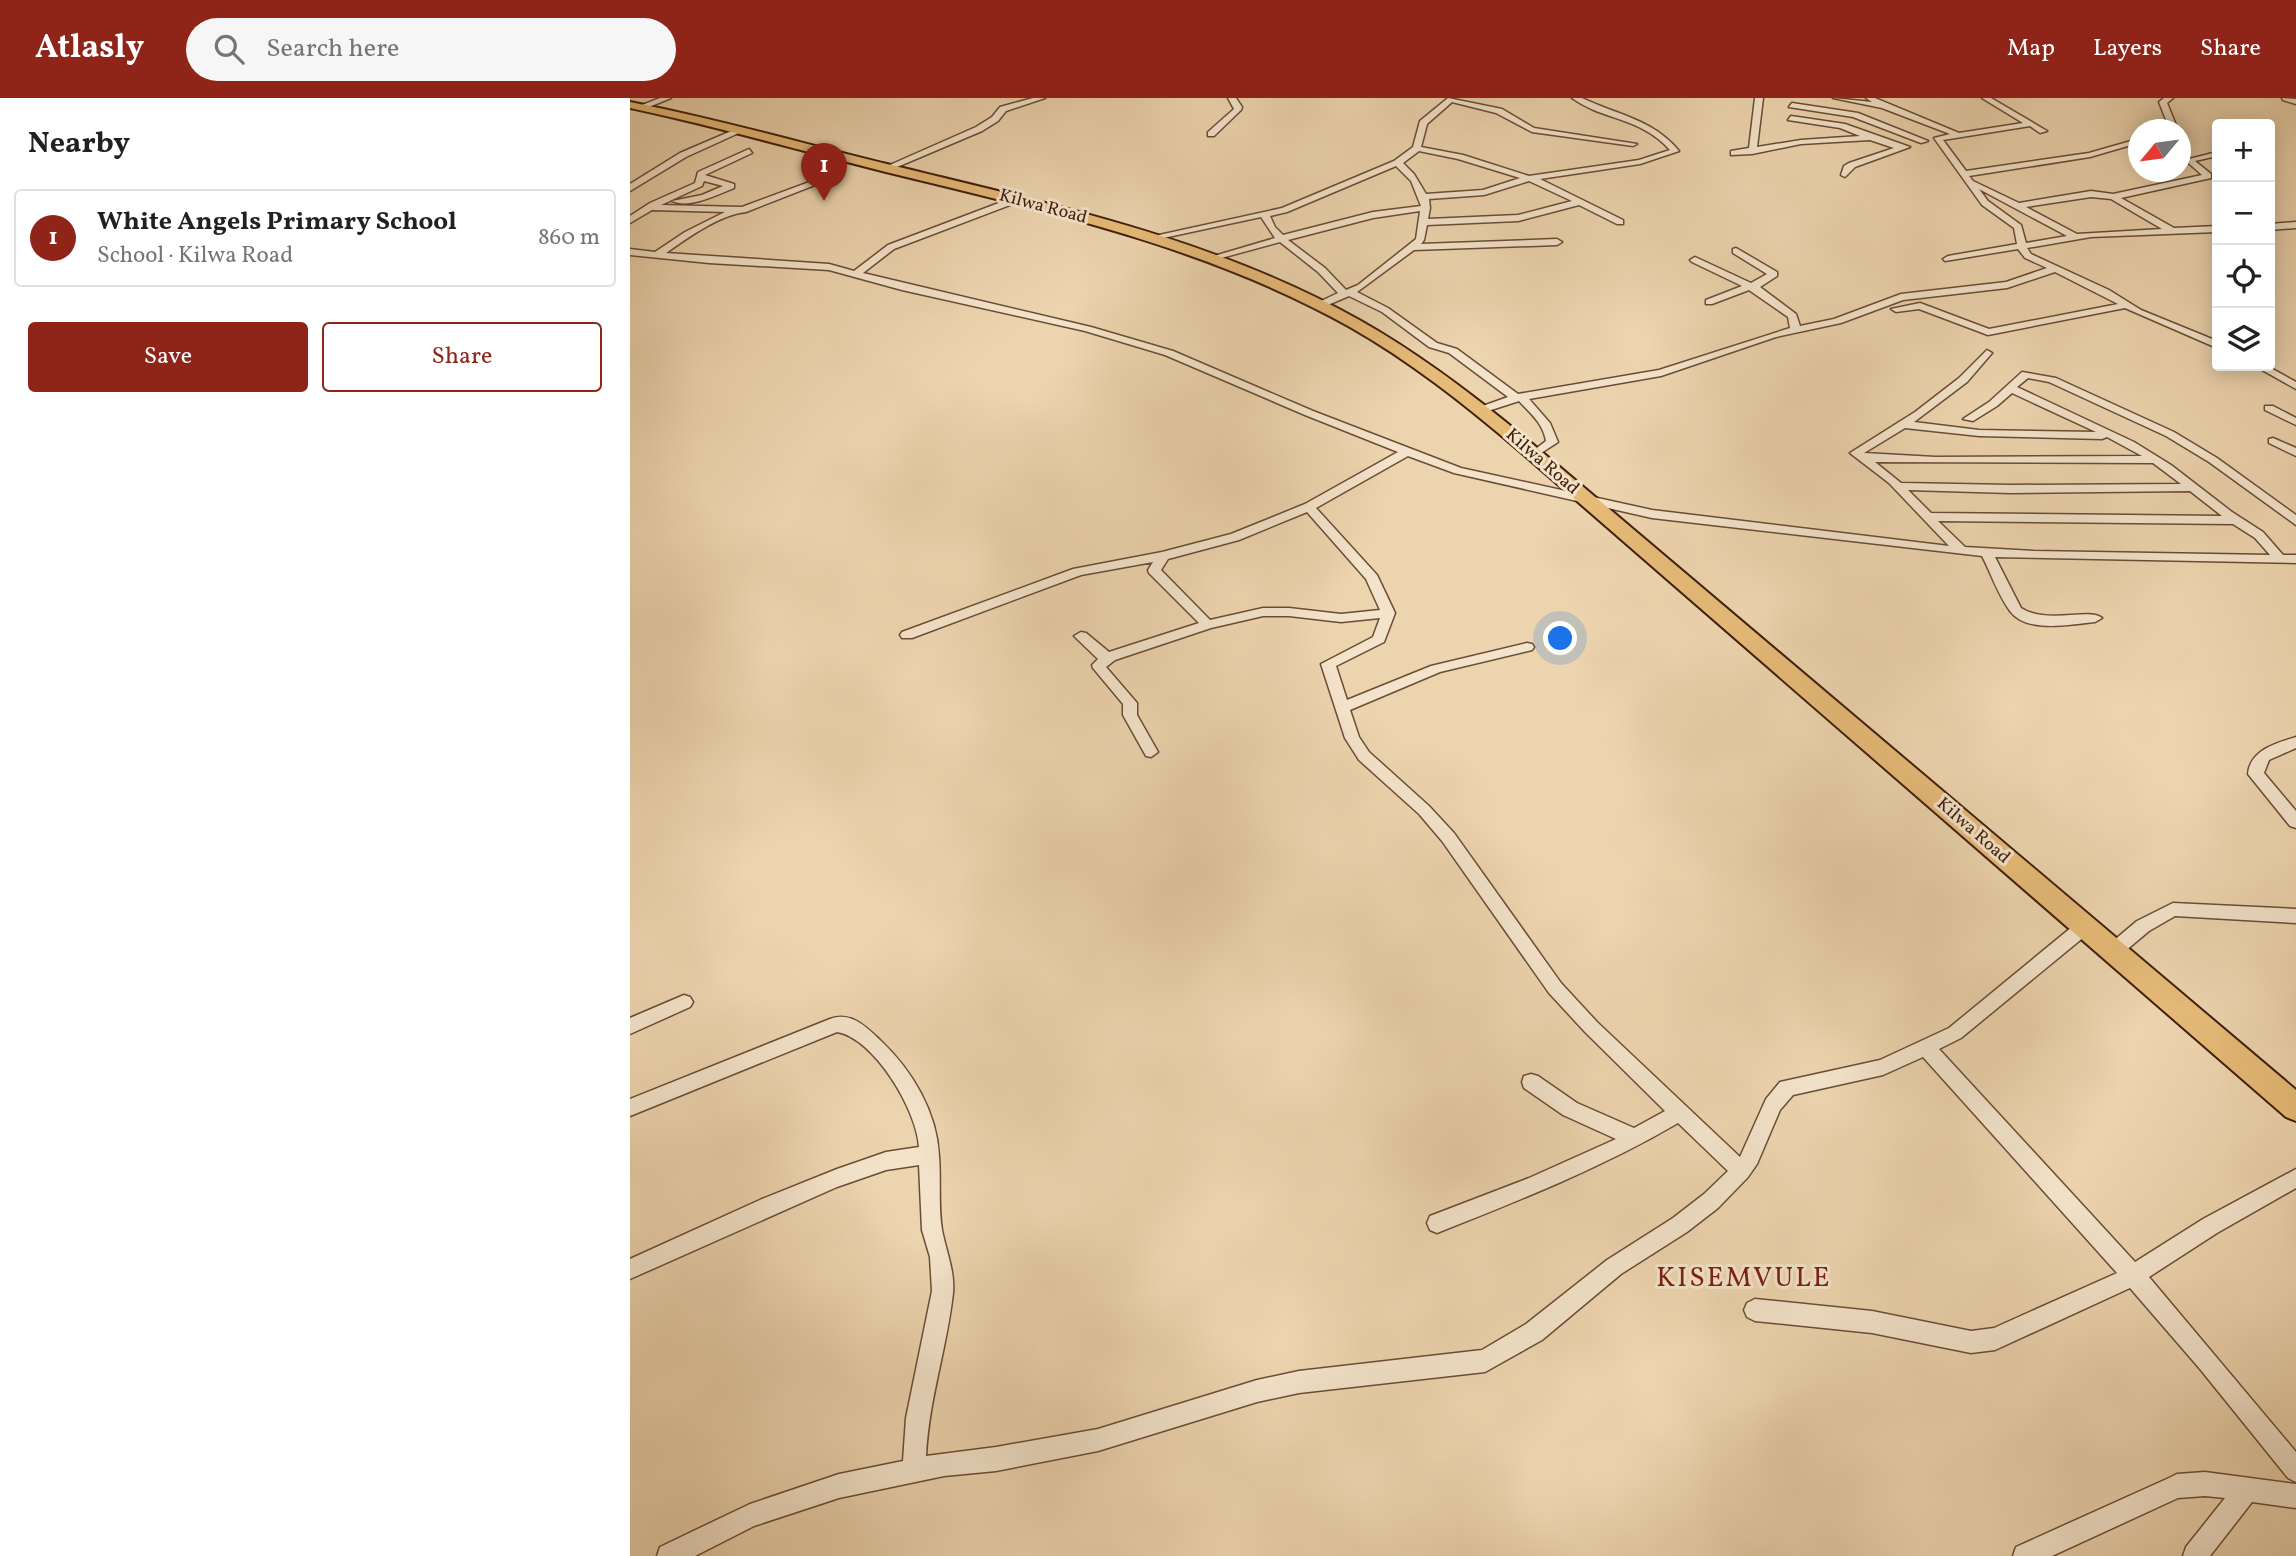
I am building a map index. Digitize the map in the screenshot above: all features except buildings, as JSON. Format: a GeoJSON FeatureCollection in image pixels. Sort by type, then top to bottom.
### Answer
{"type":"FeatureCollection","features":[{"type":"Feature","properties":{"kind":"highway","name":"Kilwa Road"},"geometry":{"type":"LineString","coordinates":[[636,106],[1154,237],[1217,258],[1320,304],[1409,356],[1535,454],[1584,499],[2296,1108]]}},
{"type":"Feature","properties":{"kind":"street"},"geometry":{"type":"LineString","coordinates":[[636,106],[667,98]]}},
{"type":"Feature","properties":{"kind":"street"},"geometry":{"type":"LineString","coordinates":[[887,168],[979,130],[1003,109],[1041,98]]}},
{"type":"Feature","properties":{"kind":"street"},"geometry":{"type":"LineString","coordinates":[[1211,134],[1237,110],[1238,107],[1231,98]]}},
{"type":"Feature","properties":{"kind":"street"},"geometry":{"type":"LineString","coordinates":[[1154,237],[1289,208],[1397,163],[1413,154],[1423,138],[1423,123],[1451,98],[1494,109],[1535,131],[1633,144]]}},
{"type":"Feature","properties":{"kind":"street"},"geometry":{"type":"LineString","coordinates":[[1217,258],[1351,218],[1484,192],[1530,178],[1586,168],[1615,167],[1675,151],[1658,133],[1633,118],[1576,98]]}},
{"type":"Feature","properties":{"kind":"street"},"geometry":{"type":"LineString","coordinates":[[1752,152],[1755,112],[1759,98]]}},
{"type":"Feature","properties":{"kind":"street"},"geometry":{"type":"LineString","coordinates":[[1838,98],[1883,106],[1957,134]]}},
{"type":"Feature","properties":{"kind":"street"},"geometry":{"type":"LineString","coordinates":[[1870,98],[1883,106]]}},
{"type":"Feature","properties":{"kind":"street"},"geometry":{"type":"LineString","coordinates":[[1986,98],[2043,131]]}},
{"type":"Feature","properties":{"kind":"street"},"geometry":{"type":"LineString","coordinates":[[2169,98],[2163,102],[2170,119]]}},
{"type":"Feature","properties":{"kind":"street"},"geometry":{"type":"LineString","coordinates":[[2286,98],[2296,102]]}},
{"type":"Feature","properties":{"kind":"street"},"geometry":{"type":"LineString","coordinates":[[1788,138],[1792,102],[1856,115],[1924,141]]}},
{"type":"Feature","properties":{"kind":"street"},"geometry":{"type":"LineString","coordinates":[[1791,118],[1842,125],[1900,148]]}},
{"type":"Feature","properties":{"kind":"street"},"geometry":{"type":"LineString","coordinates":[[1844,175],[1852,165],[1924,141],[2031,124]]}},
{"type":"Feature","properties":{"kind":"street"},"geometry":{"type":"LineString","coordinates":[[630,188],[683,155],[739,131]]}},
{"type":"Feature","properties":{"kind":"street"},"geometry":{"type":"LineString","coordinates":[[1754,139],[1873,136]]}},
{"type":"Feature","properties":{"kind":"street"},"geometry":{"type":"LineString","coordinates":[[1939,137],[1985,202],[2018,227],[2021,244],[2036,275]]}},
{"type":"Feature","properties":{"kind":"street"},"geometry":{"type":"LineString","coordinates":[[1734,153],[1752,152],[1788,138]]}},
{"type":"Feature","properties":{"kind":"street"},"geometry":{"type":"LineString","coordinates":[[1967,178],[2090,155],[2128,144]]}},
{"type":"Feature","properties":{"kind":"street"},"geometry":{"type":"LineString","coordinates":[[1417,148],[1460,157],[1530,178],[1620,222]]}},
{"type":"Feature","properties":{"kind":"street"},"geometry":{"type":"LineString","coordinates":[[630,220],[653,205],[699,184],[701,174],[749,151]]}},
{"type":"Feature","properties":{"kind":"street"},"geometry":{"type":"LineString","coordinates":[[2113,197],[2208,176],[2189,160],[2212,156]]}},
{"type":"Feature","properties":{"kind":"street"},"geometry":{"type":"LineString","coordinates":[[1320,304],[1348,294],[1420,240],[1425,203],[1417,190],[1414,177],[1397,163]]}},
{"type":"Feature","properties":{"kind":"street"},"geometry":{"type":"LineString","coordinates":[[653,205],[735,211],[751,208],[834,176]]}},
{"type":"Feature","properties":{"kind":"street"},"geometry":{"type":"LineString","coordinates":[[653,205],[697,199],[731,186],[700,178]]}},
{"type":"Feature","properties":{"kind":"street"},"geometry":{"type":"LineString","coordinates":[[1967,178],[2074,236]]}},
{"type":"Feature","properties":{"kind":"street"},"geometry":{"type":"LineString","coordinates":[[2019,206],[2098,194],[2113,197],[2175,232]]}},
{"type":"Feature","properties":{"kind":"street"},"geometry":{"type":"LineString","coordinates":[[856,274],[891,247],[1015,200]]}},
{"type":"Feature","properties":{"kind":"street"},"geometry":{"type":"LineString","coordinates":[[1424,222],[1518,218],[1580,202]]}},
{"type":"Feature","properties":{"kind":"street"},"geometry":{"type":"LineString","coordinates":[[658,254],[688,234],[735,211]]}},
{"type":"Feature","properties":{"kind":"street"},"geometry":{"type":"LineString","coordinates":[[1265,214],[1265,221],[1283,240],[1317,265],[1348,294],[1385,310],[1433,345],[1454,351],[1518,397],[1547,425],[1552,436],[1552,442],[1535,454]]}},
{"type":"Feature","properties":{"kind":"street"},"geometry":{"type":"LineString","coordinates":[[2275,227],[2296,225]]}},
{"type":"Feature","properties":{"kind":"street"},"geometry":{"type":"LineString","coordinates":[[1948,259],[2074,236],[2212,229]]}},
{"type":"Feature","properties":{"kind":"street"},"geometry":{"type":"LineString","coordinates":[[1414,247],[1557,242]]}},
{"type":"Feature","properties":{"kind":"street"},"geometry":{"type":"LineString","coordinates":[[1709,302],[1753,288],[1774,274],[1736,251]]}},
{"type":"Feature","properties":{"kind":"street"},"geometry":{"type":"LineString","coordinates":[[630,252],[709,260],[820,265],[902,287],[1061,322],[1147,345],[1458,471],[1694,520],[1961,551],[2034,555],[2296,559]]}},
{"type":"Feature","properties":{"kind":"street"},"geometry":{"type":"LineString","coordinates":[[2028,256],[2106,292],[2126,305],[2212,343]]}},
{"type":"Feature","properties":{"kind":"street"},"geometry":{"type":"LineString","coordinates":[[1695,260],[1753,288],[1793,316],[1796,331]]}},
{"type":"Feature","properties":{"kind":"street"},"geometry":{"type":"LineString","coordinates":[[1481,410],[1518,397],[1661,373],[1773,335],[1838,321],[1901,298],[2007,285],[2054,269]]}},
{"type":"Feature","properties":{"kind":"street"},"geometry":{"type":"LineString","coordinates":[[1873,307],[1887,311],[1918,306],[1988,332],[2126,305]]}},
{"type":"Feature","properties":{"kind":"street"},"geometry":{"type":"LineString","coordinates":[[1961,551],[1897,486],[1857,451],[1919,414],[1955,386],[1987,353]]}},
{"type":"Feature","properties":{"kind":"street"},"geometry":{"type":"LineString","coordinates":[[2269,371],[2296,386]]}},
{"type":"Feature","properties":{"kind":"street"},"geometry":{"type":"LineString","coordinates":[[1969,419],[2026,374],[2049,379],[2158,428],[2213,460],[2296,521]]}},
{"type":"Feature","properties":{"kind":"street"},"geometry":{"type":"LineString","coordinates":[[2010,388],[2115,437],[2155,460],[2259,535],[2280,559]]}},
{"type":"Feature","properties":{"kind":"street"},"geometry":{"type":"LineString","coordinates":[[2269,408],[2296,422]]}},
{"type":"Feature","properties":{"kind":"street"},"geometry":{"type":"LineString","coordinates":[[1900,424],[1979,433],[2115,437]]}},
{"type":"Feature","properties":{"kind":"street"},"geometry":{"type":"LineString","coordinates":[[2273,441],[2296,453]]}},
{"type":"Feature","properties":{"kind":"street"},"geometry":{"type":"LineString","coordinates":[[907,635],[1077,572],[1164,556],[1235,537],[1309,507],[1406,452]]}},
{"type":"Feature","properties":{"kind":"street"},"geometry":{"type":"LineString","coordinates":[[1862,458],[1980,461],[2075,457],[2155,460]]}},
{"type":"Feature","properties":{"kind":"street"},"geometry":{"type":"LineString","coordinates":[[1897,486],[2011,489],[2193,487]]}},
{"type":"Feature","properties":{"kind":"street"},"geometry":{"type":"LineString","coordinates":[[1309,507],[1372,578],[1388,612],[1379,639],[1328,664],[1357,747],[1424,810],[1448,837],[1555,988],[1591,1027],[1741,1171]]}},
{"type":"Feature","properties":{"kind":"street"},"geometry":{"type":"LineString","coordinates":[[1928,517],[2236,520]]}},
{"type":"Feature","properties":{"kind":"street"},"geometry":{"type":"LineString","coordinates":[[1986,552],[2016,610],[2024,617],[2041,621],[2095,618]]}},
{"type":"Feature","properties":{"kind":"street"},"geometry":{"type":"LineString","coordinates":[[1164,556],[1154,570],[1169,588],[1196,610],[1207,625]]}},
{"type":"Feature","properties":{"kind":"street"},"geometry":{"type":"LineString","coordinates":[[1151,752],[1130,715],[1130,702],[1100,668],[1100,664],[1110,657],[1207,625],[1270,611],[1341,618],[1388,612]]}},
{"type":"Feature","properties":{"kind":"street"},"geometry":{"type":"LineString","coordinates":[[1081,636],[1102,656],[1110,657]]}},
{"type":"Feature","properties":{"kind":"street"},"geometry":{"type":"LineString","coordinates":[[1342,708],[1436,669],[1527,647]]}},
{"type":"Feature","properties":{"kind":"street"},"geometry":{"type":"LineString","coordinates":[[2296,742],[2259,760],[2255,769],[2256,774],[2296,822]]}},
{"type":"Feature","properties":{"kind":"street"},"geometry":{"type":"LineString","coordinates":[[2112,952],[2143,926],[2173,908],[2296,916]]}},
{"type":"Feature","properties":{"kind":"street"},"geometry":{"type":"LineString","coordinates":[[669,1556],[750,1516],[802,1496],[914,1471],[1098,1440],[1257,1391],[1298,1382],[1485,1362],[1534,1332],[1614,1267],[1680,1225],[1711,1201],[1750,1158],[1773,1105],[1787,1088],[1883,1067],[1955,1033],[2084,927]]}},
{"type":"Feature","properties":{"kind":"street"},"geometry":{"type":"LineString","coordinates":[[630,1026],[684,1002]]}},
{"type":"Feature","properties":{"kind":"street"},"geometry":{"type":"LineString","coordinates":[[630,1108],[830,1025],[842,1023],[854,1027],[870,1040],[895,1067],[920,1111],[928,1135],[932,1230],[940,1257],[943,1291],[917,1419],[914,1471]]}},
{"type":"Feature","properties":{"kind":"street"},"geometry":{"type":"LineString","coordinates":[[1927,1048],[2134,1275],[2238,1395],[2296,1471]]}},
{"type":"Feature","properties":{"kind":"street"},"geometry":{"type":"LineString","coordinates":[[1531,1082],[1570,1109],[1635,1138]]}},
{"type":"Feature","properties":{"kind":"street"},"geometry":{"type":"LineString","coordinates":[[1437,1223],[1536,1184],[1635,1138],[1680,1112]]}},
{"type":"Feature","properties":{"kind":"street"},"geometry":{"type":"LineString","coordinates":[[630,1269],[771,1203],[891,1160],[930,1154]]}},
{"type":"Feature","properties":{"kind":"street"},"geometry":{"type":"LineString","coordinates":[[1755,1310],[1872,1322],[1982,1342],[1996,1339],[2134,1275],[2210,1226],[2296,1178]]}},
{"type":"Feature","properties":{"kind":"street"},"geometry":{"type":"LineString","coordinates":[[2025,1556],[2177,1486],[2205,1484],[2296,1496]]}},
{"type":"Feature","properties":{"kind":"street"},"geometry":{"type":"LineString","coordinates":[[2195,1556],[2247,1490]]}},
{"type":"Feature","properties":{"kind":"place","name":"White Angels Primary School"},"geometry":{"type":"Point","coordinates":[824,201]}},
{"type":"Feature","properties":{"kind":"district","name":"KISEMVULE"},"geometry":{"type":"Point","coordinates":[1744,1278]}}]}
